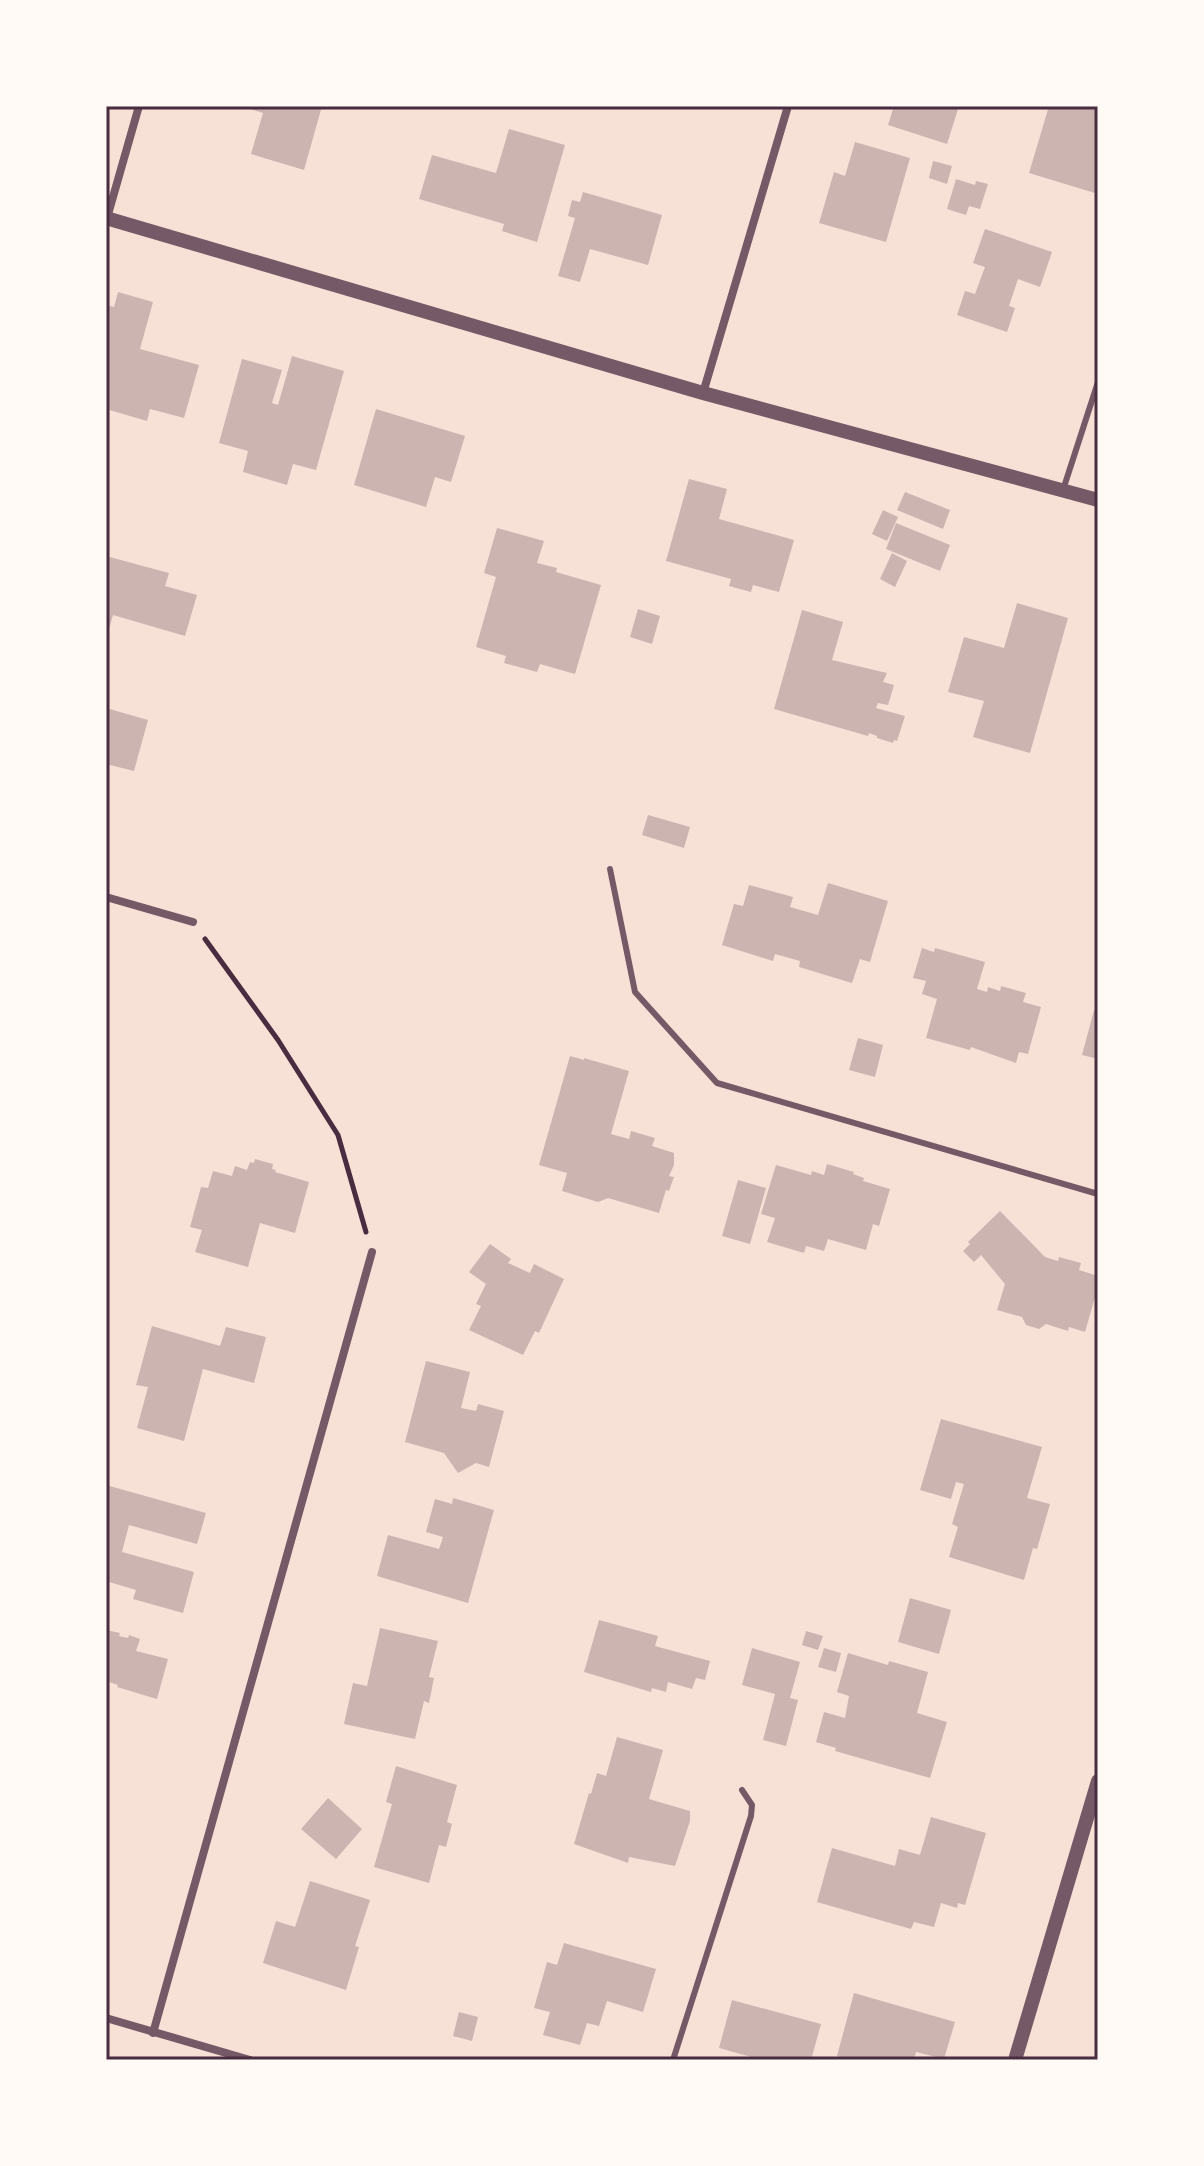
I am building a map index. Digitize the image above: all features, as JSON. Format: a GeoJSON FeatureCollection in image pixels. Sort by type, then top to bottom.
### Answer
{"type":"FeatureCollection","features":[{"type":"Feature","properties":{"kind":"street"},"geometry":{"type":"LineString","coordinates":[[139,106],[106,218],[703,393],[1098,500]]}},
{"type":"Feature","properties":{"kind":"street"},"geometry":{"type":"LineString","coordinates":[[703,393],[788,106]]}},
{"type":"Feature","properties":{"kind":"street"},"geometry":{"type":"LineString","coordinates":[[106,897],[193,922]]}},
{"type":"Feature","properties":{"kind":"street"},"geometry":{"type":"LineString","coordinates":[[153,2033],[372,1252]]}},
{"type":"Feature","properties":{"kind":"street"},"geometry":{"type":"LineString","coordinates":[[1015,2060],[1098,1781]]}},
{"type":"Feature","properties":{"kind":"street"},"geometry":{"type":"LineString","coordinates":[[106,2018],[250,2060]]}},
{"type":"Feature","properties":{"kind":"lane"},"geometry":{"type":"LineString","coordinates":[[1063,490],[1098,382]]}},
{"type":"Feature","properties":{"kind":"lane"},"geometry":{"type":"LineString","coordinates":[[610,869],[635,992],[717,1083],[1098,1194]]}},
{"type":"Feature","properties":{"kind":"lane"},"geometry":{"type":"LineString","coordinates":[[673,2060],[751,1816],[752,1805],[742,1790]]}},
{"type":"Feature","properties":{"kind":"path"},"geometry":{"type":"LineString","coordinates":[[193,922],[278,1040],[338,1135],[372,1252]]}},
{"type":"Feature","properties":{"kind":"building"},"geometry":{"type":"Polygon","coordinates":[[[241,106],[322,106],[304,170],[251,154],[263,113],[241,106]]]}},
{"type":"Feature","properties":{"kind":"building"},"geometry":{"type":"Polygon","coordinates":[[[894,106],[959,106],[947,144],[888,125],[894,106]]]}},
{"type":"Feature","properties":{"kind":"building"},"geometry":{"type":"Polygon","coordinates":[[[1049,106],[1098,107],[1098,194],[1029,173],[1049,106]]]}},
{"type":"Feature","properties":{"kind":"building"},"geometry":{"type":"Polygon","coordinates":[[[509,129],[565,145],[537,242],[502,231],[504,224],[419,199],[432,155],[496,173],[509,129]]]}},
{"type":"Feature","properties":{"kind":"building"},"geometry":{"type":"Polygon","coordinates":[[[855,142],[910,158],[886,242],[819,223],[834,172],[845,176],[855,142]]]}},
{"type":"Feature","properties":{"kind":"building"},"geometry":{"type":"Polygon","coordinates":[[[933,161],[952,166],[947,184],[929,178],[933,161]]]}},
{"type":"Feature","properties":{"kind":"building"},"geometry":{"type":"Polygon","coordinates":[[[956,179],[975,185],[976,181],[988,184],[980,209],[969,206],[966,215],[947,209],[956,179]]]}},
{"type":"Feature","properties":{"kind":"building"},"geometry":{"type":"Polygon","coordinates":[[[583,192],[662,215],[648,265],[590,249],[580,282],[558,276],[575,218],[568,216],[572,200],[580,202],[583,192]]]}},
{"type":"Feature","properties":{"kind":"building"},"geometry":{"type":"Polygon","coordinates":[[[985,229],[1052,252],[1040,287],[1018,279],[1009,306],[1015,308],[1007,332],[957,315],[965,291],[975,294],[985,267],[973,263],[985,229]]]}},
{"type":"Feature","properties":{"kind":"building"},"geometry":{"type":"Polygon","coordinates":[[[118,292],[153,302],[140,349],[199,365],[184,418],[150,409],[147,421],[106,409],[106,309],[107,305],[114,307],[118,292]]]}},
{"type":"Feature","properties":{"kind":"building"},"geometry":{"type":"Polygon","coordinates":[[[292,356],[344,371],[316,470],[293,464],[287,485],[243,472],[248,451],[219,443],[242,359],[282,370],[272,403],[278,405],[292,356]]]}},
{"type":"Feature","properties":{"kind":"building"},"geometry":{"type":"Polygon","coordinates":[[[376,409],[465,436],[451,482],[435,477],[426,507],[354,485],[376,409]]]}},
{"type":"Feature","properties":{"kind":"building"},"geometry":{"type":"Polygon","coordinates":[[[689,479],[727,489],[719,519],[794,540],[779,592],[753,585],[751,592],[729,586],[731,579],[666,561],[689,479]]]}},
{"type":"Feature","properties":{"kind":"building"},"geometry":{"type":"Polygon","coordinates":[[[905,492],[950,510],[943,529],[897,510],[905,492]]]}},
{"type":"Feature","properties":{"kind":"building"},"geometry":{"type":"Polygon","coordinates":[[[883,510],[898,517],[887,541],[872,534],[883,510]]]}},
{"type":"Feature","properties":{"kind":"building"},"geometry":{"type":"Polygon","coordinates":[[[896,523],[950,545],[940,571],[886,549],[896,523]]]}},
{"type":"Feature","properties":{"kind":"building"},"geometry":{"type":"Polygon","coordinates":[[[497,528],[544,541],[537,563],[601,585],[575,674],[540,664],[537,672],[504,663],[506,656],[476,647],[496,577],[484,573],[497,528]]]}},
{"type":"Feature","properties":{"kind":"building"},"geometry":{"type":"Polygon","coordinates":[[[892,553],[907,561],[895,587],[880,579],[892,553]]]}},
{"type":"Feature","properties":{"kind":"building"},"geometry":{"type":"Polygon","coordinates":[[[106,556],[169,573],[165,586],[197,595],[185,636],[113,615],[109,629],[106,628],[106,556]]]}},
{"type":"Feature","properties":{"kind":"building"},"geometry":{"type":"Polygon","coordinates":[[[1017,603],[1068,618],[1030,753],[973,737],[984,701],[948,692],[964,637],[1004,648],[1017,603]]]}},
{"type":"Feature","properties":{"kind":"building"},"geometry":{"type":"Polygon","coordinates":[[[638,609],[660,616],[652,644],[630,637],[638,609]]]}},
{"type":"Feature","properties":{"kind":"building"},"geometry":{"type":"Polygon","coordinates":[[[802,610],[843,622],[832,660],[887,673],[883,682],[894,685],[888,705],[878,703],[876,708],[905,716],[897,741],[893,743],[869,733],[868,736],[774,709],[802,610]]]}},
{"type":"Feature","properties":{"kind":"building"},"geometry":{"type":"Polygon","coordinates":[[[106,708],[148,720],[134,771],[106,764],[106,708]]]}},
{"type":"Feature","properties":{"kind":"building"},"geometry":{"type":"Polygon","coordinates":[[[648,815],[690,827],[684,848],[642,835],[648,815]]]}},
{"type":"Feature","properties":{"kind":"building"},"geometry":{"type":"Polygon","coordinates":[[[828,883],[888,901],[870,962],[860,959],[852,983],[799,967],[800,961],[775,954],[773,961],[722,945],[734,904],[743,906],[749,885],[793,897],[790,907],[818,915],[828,883]]]}},
{"type":"Feature","properties":{"kind":"building"},"geometry":{"type":"Polygon","coordinates":[[[922,948],[934,952],[935,948],[985,962],[977,989],[987,992],[988,987],[1000,991],[1001,986],[1026,993],[1023,1002],[1041,1007],[1028,1054],[1019,1052],[1016,1063],[971,1047],[970,1050],[926,1038],[937,999],[922,994],[926,981],[913,978],[922,948]]]}},
{"type":"Feature","properties":{"kind":"building"},"geometry":{"type":"Polygon","coordinates":[[[1094,1010],[1098,1012],[1098,1059],[1082,1055],[1094,1010]]]}},
{"type":"Feature","properties":{"kind":"building"},"geometry":{"type":"Polygon","coordinates":[[[858,1038],[883,1045],[875,1077],[849,1070],[858,1038]]]}},
{"type":"Feature","properties":{"kind":"building"},"geometry":{"type":"Polygon","coordinates":[[[570,1056],[629,1071],[611,1134],[629,1139],[631,1131],[655,1138],[652,1146],[674,1153],[674,1165],[669,1176],[674,1177],[659,1213],[608,1198],[598,1202],[562,1191],[567,1173],[539,1165],[570,1056]]]}},
{"type":"Feature","properties":{"kind":"building"},"geometry":{"type":"Polygon","coordinates":[[[255,1159],[273,1164],[275,1172],[309,1182],[295,1233],[260,1223],[248,1267],[195,1252],[202,1230],[190,1227],[201,1187],[208,1188],[213,1171],[232,1176],[235,1166],[247,1170],[255,1159]]]}},
{"type":"Feature","properties":{"kind":"building"},"geometry":{"type":"Polygon","coordinates":[[[827,1164],[854,1172],[864,1178],[863,1181],[890,1189],[879,1226],[873,1224],[866,1250],[828,1239],[824,1251],[806,1246],[804,1253],[767,1242],[775,1218],[761,1214],[776,1165],[811,1175],[812,1171],[824,1175],[827,1164]]]}},
{"type":"Feature","properties":{"kind":"building"},"geometry":{"type":"Polygon","coordinates":[[[738,1180],[766,1188],[750,1244],[722,1236],[738,1180]]]}},
{"type":"Feature","properties":{"kind":"building"},"geometry":{"type":"Polygon","coordinates":[[[1000,1211],[1045,1257],[1081,1263],[1079,1270],[1098,1276],[1098,1287],[1085,1332],[1069,1327],[1068,1331],[1046,1324],[1039,1329],[1026,1325],[1022,1317],[997,1310],[1005,1284],[981,1255],[974,1262],[963,1251],[970,1244],[968,1242],[1000,1211]]]}},
{"type":"Feature","properties":{"kind":"building"},"geometry":{"type":"Polygon","coordinates":[[[490,1244],[511,1259],[508,1263],[530,1273],[534,1264],[564,1279],[539,1333],[535,1331],[523,1355],[469,1330],[481,1306],[476,1304],[486,1284],[469,1272],[490,1244]]]}},
{"type":"Feature","properties":{"kind":"building"},"geometry":{"type":"Polygon","coordinates":[[[152,1326],[220,1346],[226,1327],[266,1337],[254,1383],[203,1369],[184,1441],[137,1428],[148,1387],[136,1385],[152,1326]]]}},
{"type":"Feature","properties":{"kind":"building"},"geometry":{"type":"Polygon","coordinates":[[[426,1361],[470,1372],[461,1408],[476,1411],[478,1404],[504,1411],[489,1467],[476,1463],[458,1473],[444,1453],[405,1442],[426,1361]]]}},
{"type":"Feature","properties":{"kind":"building"},"geometry":{"type":"Polygon","coordinates":[[[941,1419],[1042,1447],[1027,1498],[1050,1504],[1024,1580],[949,1557],[958,1527],[952,1524],[964,1484],[956,1482],[951,1499],[920,1490],[941,1419]]]}},
{"type":"Feature","properties":{"kind":"building"},"geometry":{"type":"Polygon","coordinates":[[[106,1485],[206,1513],[197,1544],[129,1525],[122,1552],[194,1572],[183,1613],[133,1599],[136,1590],[106,1581],[106,1485]]]}},
{"type":"Feature","properties":{"kind":"building"},"geometry":{"type":"Polygon","coordinates":[[[453,1498],[494,1510],[468,1603],[377,1576],[388,1535],[439,1549],[443,1537],[426,1532],[435,1499],[452,1504],[453,1498]]]}},
{"type":"Feature","properties":{"kind":"building"},"geometry":{"type":"Polygon","coordinates":[[[910,1598],[951,1610],[939,1654],[898,1642],[910,1598]]]}},
{"type":"Feature","properties":{"kind":"building"},"geometry":{"type":"Polygon","coordinates":[[[599,1620],[658,1636],[655,1646],[710,1661],[705,1680],[696,1678],[692,1689],[668,1682],[666,1692],[652,1688],[651,1692],[584,1672],[599,1620]]]}},
{"type":"Feature","properties":{"kind":"building"},"geometry":{"type":"Polygon","coordinates":[[[380,1628],[438,1641],[429,1677],[434,1678],[429,1703],[424,1701],[415,1739],[344,1724],[353,1683],[367,1686],[380,1628]]]}},
{"type":"Feature","properties":{"kind":"building"},"geometry":{"type":"Polygon","coordinates":[[[106,1630],[120,1633],[119,1636],[128,1638],[129,1635],[140,1639],[136,1651],[168,1659],[157,1699],[109,1682],[106,1690],[106,1630]]]}},
{"type":"Feature","properties":{"kind":"building"},"geometry":{"type":"Polygon","coordinates":[[[806,1631],[823,1636],[818,1650],[802,1645],[806,1631]]]}},
{"type":"Feature","properties":{"kind":"building"},"geometry":{"type":"Polygon","coordinates":[[[752,1648],[800,1662],[790,1698],[798,1700],[786,1746],[763,1740],[775,1694],[742,1685],[752,1648]]]}},
{"type":"Feature","properties":{"kind":"building"},"geometry":{"type":"Polygon","coordinates":[[[824,1648],[841,1653],[836,1672],[818,1667],[824,1648]]]}},
{"type":"Feature","properties":{"kind":"building"},"geometry":{"type":"Polygon","coordinates":[[[848,1653],[888,1665],[889,1661],[928,1672],[917,1713],[947,1722],[930,1778],[835,1751],[836,1748],[816,1742],[824,1712],[845,1718],[849,1696],[837,1692],[848,1653]]]}},
{"type":"Feature","properties":{"kind":"building"},"geometry":{"type":"Polygon","coordinates":[[[617,1737],[663,1750],[649,1799],[690,1811],[690,1821],[675,1866],[629,1857],[628,1863],[574,1844],[597,1773],[606,1776],[617,1737]]]}},
{"type":"Feature","properties":{"kind":"building"},"geometry":{"type":"Polygon","coordinates":[[[396,1766],[457,1785],[447,1822],[452,1824],[446,1847],[439,1845],[429,1883],[374,1867],[392,1804],[386,1802],[396,1766]]]}},
{"type":"Feature","properties":{"kind":"building"},"geometry":{"type":"Polygon","coordinates":[[[328,1798],[362,1829],[336,1859],[301,1829],[328,1798]]]}},
{"type":"Feature","properties":{"kind":"building"},"geometry":{"type":"Polygon","coordinates":[[[931,1817],[986,1833],[965,1905],[958,1903],[957,1908],[941,1903],[934,1927],[914,1922],[911,1929],[817,1902],[832,1848],[895,1866],[899,1849],[920,1855],[931,1817]]]}},
{"type":"Feature","properties":{"kind":"building"},"geometry":{"type":"Polygon","coordinates":[[[310,1881],[370,1900],[355,1946],[359,1947],[346,1990],[263,1963],[276,1921],[295,1927],[310,1881]]]}},
{"type":"Feature","properties":{"kind":"building"},"geometry":{"type":"Polygon","coordinates":[[[564,1943],[656,1969],[643,2012],[607,2001],[599,2026],[587,2023],[580,2045],[543,2035],[550,2012],[534,2008],[547,1962],[557,1965],[564,1943]]]}},
{"type":"Feature","properties":{"kind":"building"},"geometry":{"type":"Polygon","coordinates":[[[854,1993],[955,2022],[944,2059],[916,2052],[914,2060],[850,2060],[837,2056],[854,1993]]]}},
{"type":"Feature","properties":{"kind":"building"},"geometry":{"type":"Polygon","coordinates":[[[732,2000],[821,2024],[811,2060],[762,2060],[719,2048],[732,2000]]]}},
{"type":"Feature","properties":{"kind":"building"},"geometry":{"type":"Polygon","coordinates":[[[459,2012],[478,2017],[472,2041],[453,2036],[459,2012]]]}}]}
